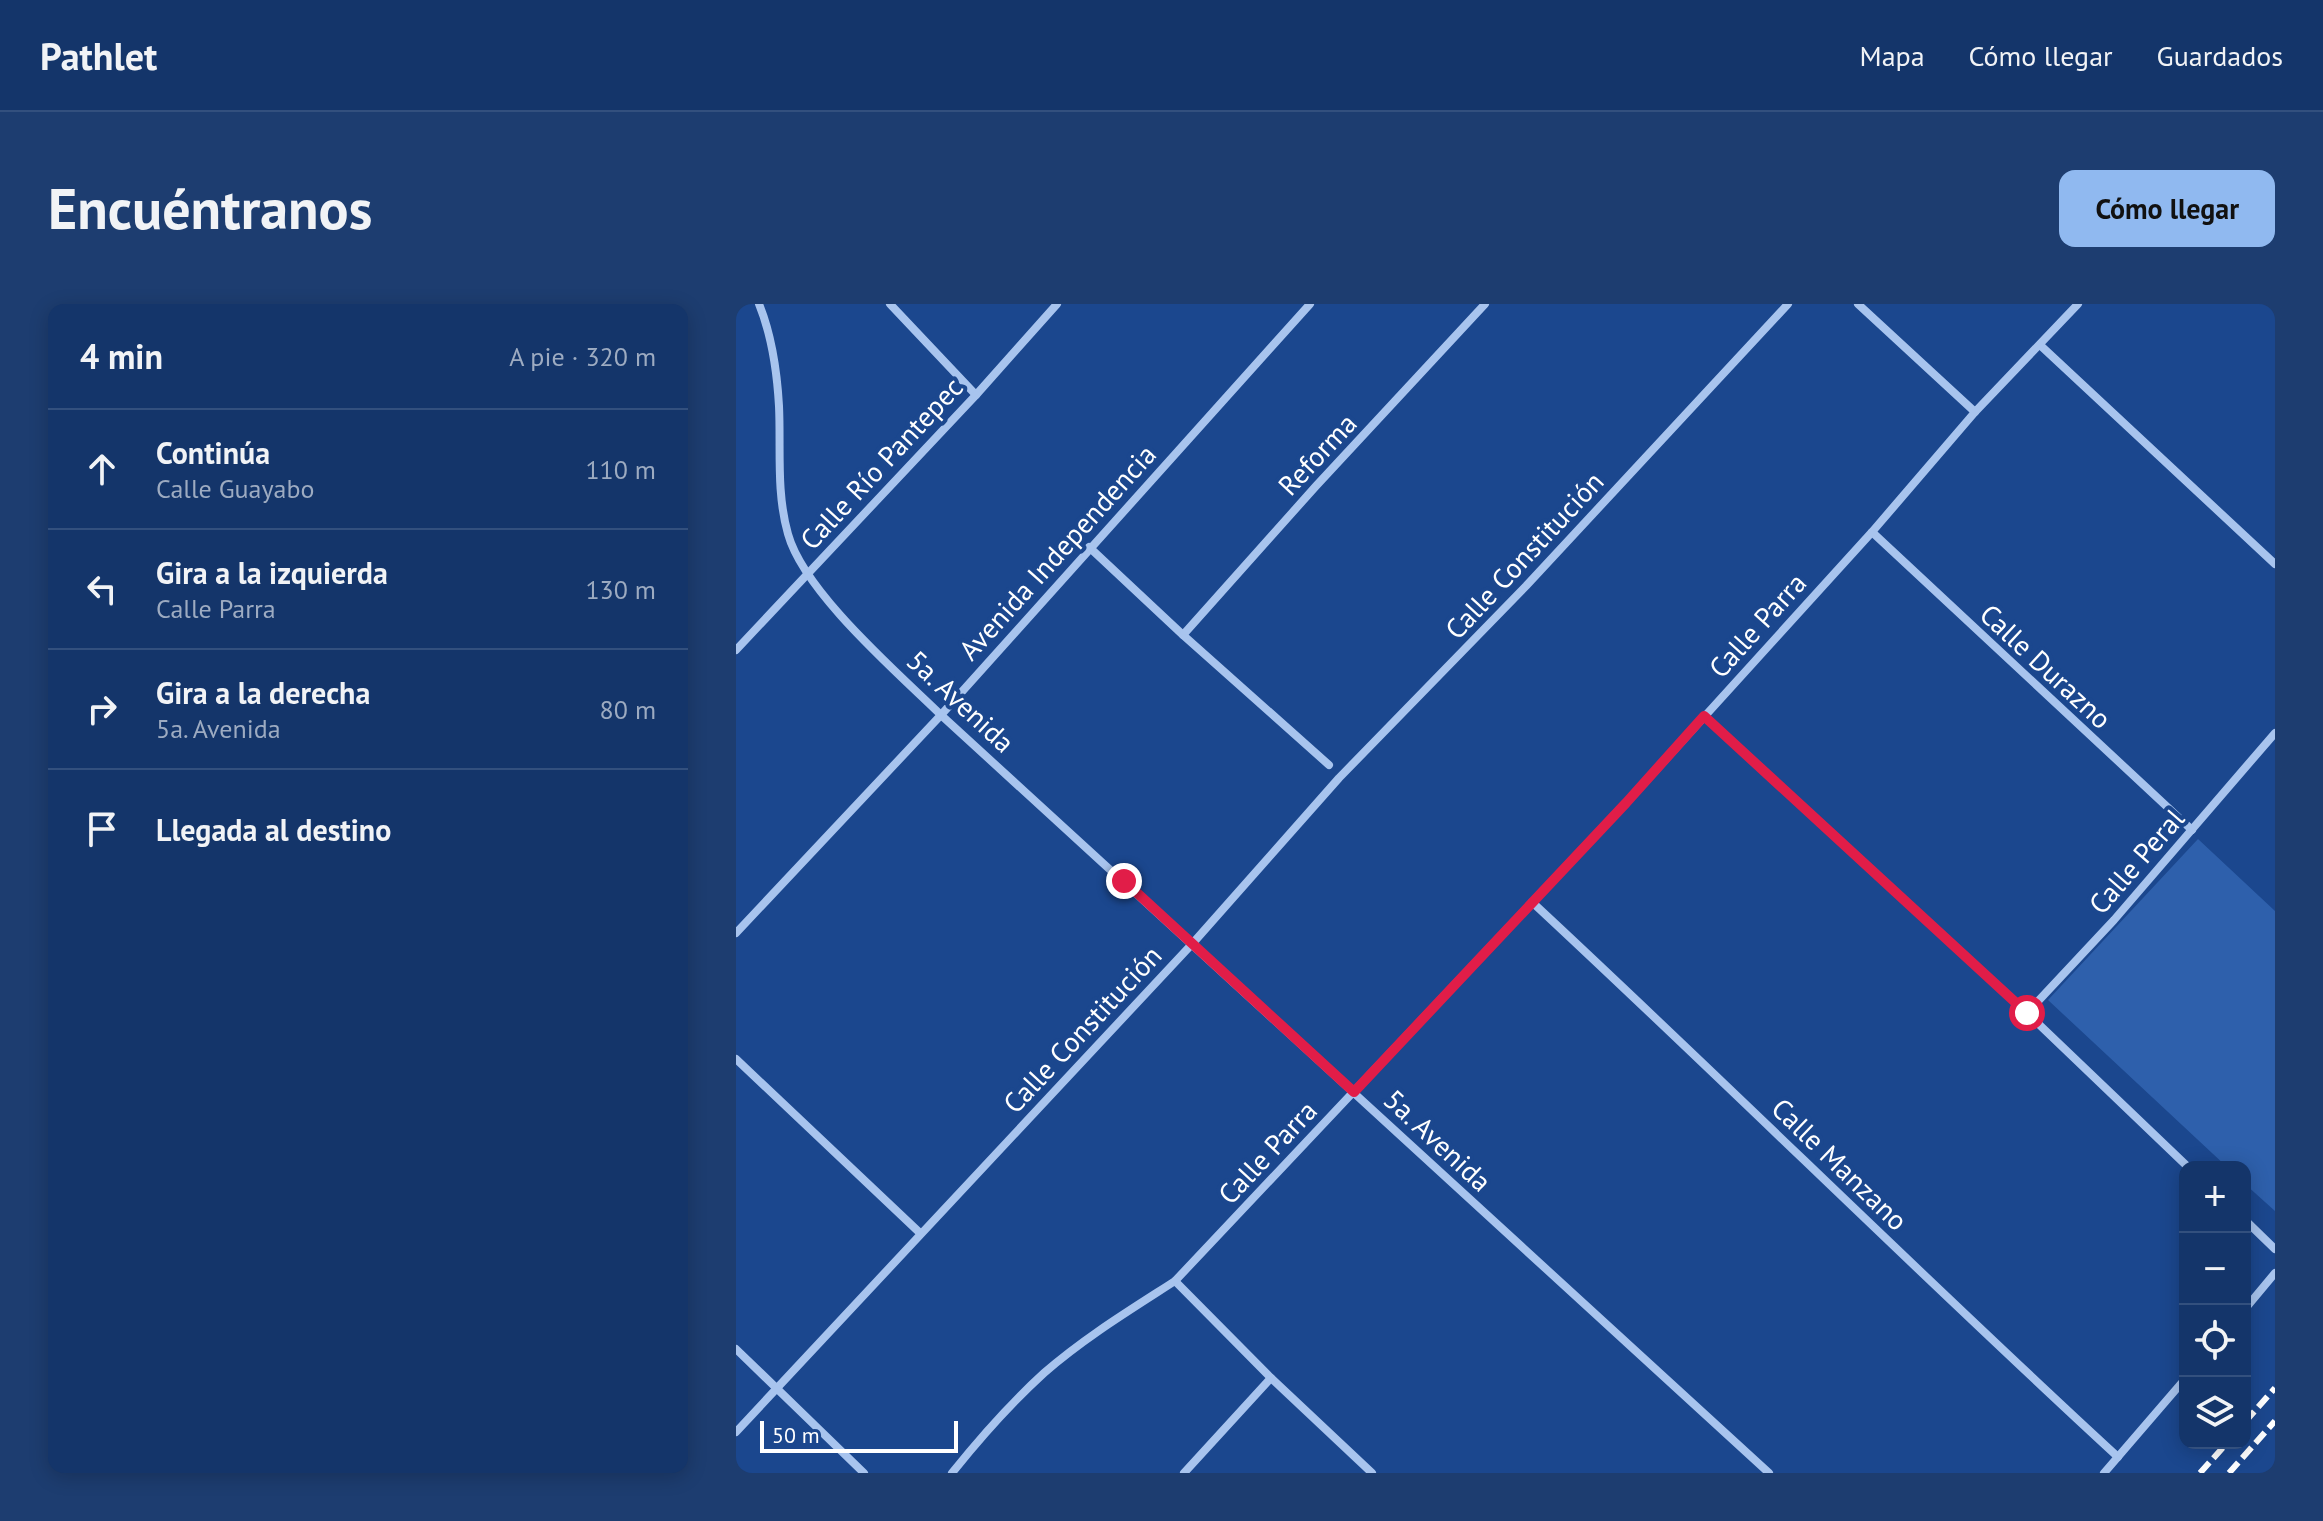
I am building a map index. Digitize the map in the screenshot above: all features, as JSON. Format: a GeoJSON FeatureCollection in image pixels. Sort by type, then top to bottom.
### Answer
{"type":"FeatureCollection","features":[{"type":"Feature","properties":{"kind":"street","name":"5a. Avenida"},"geometry":{"type":"LineString","coordinates":[[759,304],[775,363],[780,489],[788,535],[806,574],[867,642],[941,715],[1769,1473]]}},
{"type":"Feature","properties":{"kind":"street"},"geometry":{"type":"LineString","coordinates":[[890,304],[976,395]]}},
{"type":"Feature","properties":{"kind":"street","name":"Calle Río Pantepec"},"geometry":{"type":"LineString","coordinates":[[736,650],[976,395],[1057,304]]}},
{"type":"Feature","properties":{"kind":"street","name":"Avenida Independencia"},"geometry":{"type":"LineString","coordinates":[[736,933],[941,715],[1310,304]]}},
{"type":"Feature","properties":{"kind":"street","name":"Reforma"},"geometry":{"type":"LineString","coordinates":[[1183,635],[1485,304]]}},
{"type":"Feature","properties":{"kind":"street","name":"Calle Constitución"},"geometry":{"type":"LineString","coordinates":[[736,1432],[1193,943],[1339,778],[1526,586],[1788,304]]}},
{"type":"Feature","properties":{"kind":"street"},"geometry":{"type":"LineString","coordinates":[[1858,304],[1975,412]]}},
{"type":"Feature","properties":{"kind":"street","name":"Calle Parra"},"geometry":{"type":"LineString","coordinates":[[952,1473],[1003,1412],[1045,1372],[1094,1333],[1175,1281],[1704,716],[1872,532],[1975,412],[2078,304]]}},
{"type":"Feature","properties":{"kind":"street"},"geometry":{"type":"LineString","coordinates":[[2040,345],[2275,564]]}},
{"type":"Feature","properties":{"kind":"street","name":"Calle Durazno"},"geometry":{"type":"LineString","coordinates":[[1872,532],[2192,830]]}},
{"type":"Feature","properties":{"kind":"street"},"geometry":{"type":"LineString","coordinates":[[1089,547],[1329,765]]}},
{"type":"Feature","properties":{"kind":"street"},"geometry":{"type":"LineString","coordinates":[[1704,716],[2027,1013],[2182,1161]]}},
{"type":"Feature","properties":{"kind":"street","name":"Calle Peral"},"geometry":{"type":"LineString","coordinates":[[2027,1013],[2114,920],[2275,733]]}},
{"type":"Feature","properties":{"kind":"street","name":"Calle Manzano"},"geometry":{"type":"LineString","coordinates":[[1532,902],[1676,1036],[1973,1323],[2118,1457]]}},
{"type":"Feature","properties":{"kind":"street"},"geometry":{"type":"LineString","coordinates":[[736,1059],[920,1233]]}},
{"type":"Feature","properties":{"kind":"street"},"geometry":{"type":"LineString","coordinates":[[2251,1226],[2275,1249]]}},
{"type":"Feature","properties":{"kind":"street"},"geometry":{"type":"LineString","coordinates":[[2248,1305],[2275,1273]]}},
{"type":"Feature","properties":{"kind":"street"},"geometry":{"type":"LineString","coordinates":[[1175,1281],[1271,1378],[1372,1473]]}},
{"type":"Feature","properties":{"kind":"street"},"geometry":{"type":"LineString","coordinates":[[736,1349],[864,1473]]}},
{"type":"Feature","properties":{"kind":"street"},"geometry":{"type":"LineString","coordinates":[[1184,1473],[1271,1378]]}},
{"type":"Feature","properties":{"kind":"street"},"geometry":{"type":"LineString","coordinates":[[2104,1473],[2179,1386]]}},
{"type":"Feature","properties":{"kind":"shaded area"},"geometry":{"type":"Polygon","coordinates":[[[2198,839],[2275,911],[2275,1211],[2251,1189],[2251,1161],[2221,1161],[2048,1000],[2198,839]]]}},
{"type":"Feature","properties":{"kind":"railway"},"geometry":{"type":"LineString","coordinates":[[2251,1415],[2275,1388]]}},
{"type":"Feature","properties":{"kind":"railway"},"geometry":{"type":"LineString","coordinates":[[2229,1473],[2275,1421]]}},
{"type":"Feature","properties":{"kind":"railway"},"geometry":{"type":"LineString","coordinates":[[2200,1473],[2222,1449]]}},
{"type":"Feature","properties":{"kind":"route"},"geometry":{"type":"LineString","coordinates":[[1124,881],[1354,1092],[1704,716],[2027,1013]]}}]}
